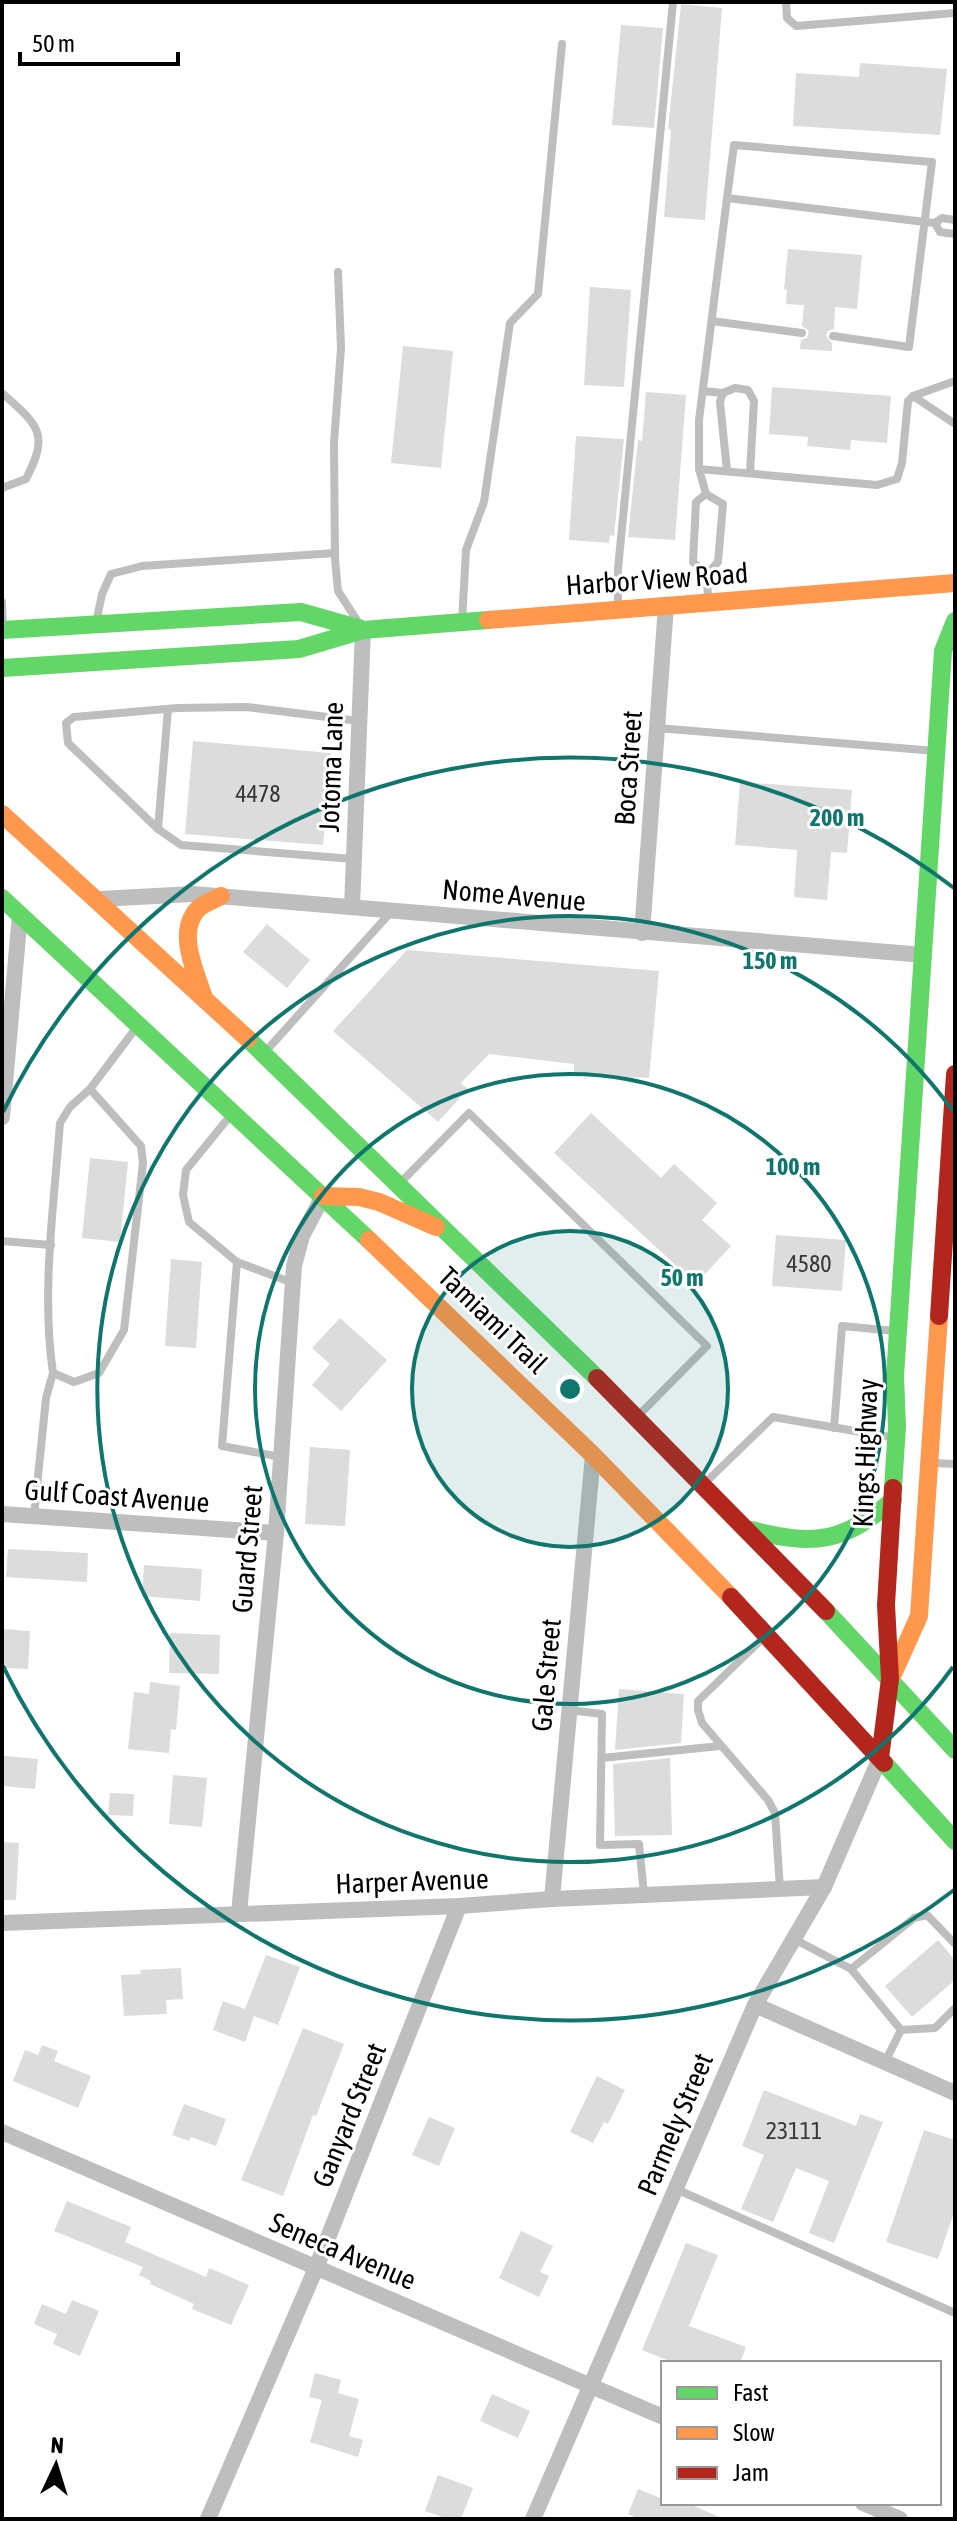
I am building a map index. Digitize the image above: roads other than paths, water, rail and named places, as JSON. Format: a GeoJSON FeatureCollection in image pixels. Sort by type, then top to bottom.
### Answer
{"type":"FeatureCollection","features":[{"type":"Feature","properties":{"kind":"main road","name":"Harbor View Road"},"geometry":{"type":"LineString","coordinates":[[2,668],[299,649],[363,630],[955,583]]}},
{"type":"Feature","properties":{"kind":"main road","name":"Harbor View Road"},"geometry":{"type":"LineString","coordinates":[[2,630],[301,612],[363,630]]}},
{"type":"Feature","properties":{"kind":"main road","name":"Kings Highway"},"geometry":{"type":"LineString","coordinates":[[890,1679],[919,1616],[929,1463],[924,955],[943,651],[955,621]]}},
{"type":"Feature","properties":{"kind":"main road","name":"Tamiami Trail"},"geometry":{"type":"LineString","coordinates":[[2,814],[100,899],[399,1183],[638,1417],[748,1529],[955,1750]]}},
{"type":"Feature","properties":{"kind":"main road"},"geometry":{"type":"LineString","coordinates":[[204,998],[188,938],[188,922],[200,907],[221,896]]}},
{"type":"Feature","properties":{"kind":"main road","name":"Tamiami Trail"},"geometry":{"type":"LineString","coordinates":[[2,898],[323,1196],[593,1455],[766,1634],[955,1841]]}},
{"type":"Feature","properties":{"kind":"main road","name":"Kings Highway"},"geometry":{"type":"LineString","coordinates":[[890,1679],[886,1605],[897,1438],[895,1376],[898,1332],[927,1292],[955,1074]]}},
{"type":"Feature","properties":{"kind":"main road"},"geometry":{"type":"LineString","coordinates":[[323,1196],[359,1197],[379,1202],[451,1234]]}},
{"type":"Feature","properties":{"kind":"main road"},"geometry":{"type":"LineString","coordinates":[[748,1529],[790,1541],[824,1540],[852,1533],[893,1500]]}},
{"type":"Feature","properties":{"kind":"main road"},"geometry":{"type":"LineString","coordinates":[[880,1758],[890,1679]]}},
{"type":"Feature","properties":{"kind":"street","name":"Boca Street"},"geometry":{"type":"LineString","coordinates":[[642,933],[666,606]]}},
{"type":"Feature","properties":{"kind":"street","name":"Jotoma Lane"},"geometry":{"type":"LineString","coordinates":[[352,907],[363,630]]}},
{"type":"Feature","properties":{"kind":"street","name":"Nome Avenue"},"geometry":{"type":"LineString","coordinates":[[100,899],[193,894],[924,955]]}},
{"type":"Feature","properties":{"kind":"street"},"geometry":{"type":"LineString","coordinates":[[2,1117],[20,914]]}},
{"type":"Feature","properties":{"kind":"street","name":"Guard Street"},"geometry":{"type":"LineString","coordinates":[[239,1913],[276,1533],[293,1283],[302,1236],[323,1196]]}},
{"type":"Feature","properties":{"kind":"street","name":"Gale Street"},"geometry":{"type":"LineString","coordinates":[[552,1899],[593,1455]]}},
{"type":"Feature","properties":{"kind":"street","name":"Gulf Coast Avenue"},"geometry":{"type":"LineString","coordinates":[[2,1514],[276,1533]]}},
{"type":"Feature","properties":{"kind":"street","name":"Parmely Street"},"geometry":{"type":"LineString","coordinates":[[533,2519],[755,2005],[824,1887],[880,1758]]}},
{"type":"Feature","properties":{"kind":"street","name":"Harper Avenue"},"geometry":{"type":"LineString","coordinates":[[2,1923],[459,1906],[824,1887]]}},
{"type":"Feature","properties":{"kind":"street","name":"Ganyard Street"},"geometry":{"type":"LineString","coordinates":[[208,2519],[316,2268],[459,1906]]}},
{"type":"Feature","properties":{"kind":"street"},"geometry":{"type":"LineString","coordinates":[[755,2005],[955,2093]]}},
{"type":"Feature","properties":{"kind":"street","name":"Seneca Avenue"},"geometry":{"type":"LineString","coordinates":[[2,2132],[661,2416]]}},
{"type":"Feature","properties":{"kind":"street"},"geometry":{"type":"LineString","coordinates":[[868,2505],[900,2519]]}},
{"type":"Feature","properties":{"kind":"lane"},"geometry":{"type":"LineString","coordinates":[[618,610],[620,553],[673,2]]}},
{"type":"Feature","properties":{"kind":"lane"},"geometry":{"type":"LineString","coordinates":[[786,2],[787,18],[796,26],[955,13]]}},
{"type":"Feature","properties":{"kind":"lane"},"geometry":{"type":"LineString","coordinates":[[462,622],[466,550],[484,502],[510,323],[538,294],[562,44]]}},
{"type":"Feature","properties":{"kind":"lane"},"geometry":{"type":"LineString","coordinates":[[708,603],[707,574],[718,562],[723,504],[706,494],[699,469],[699,420],[734,145],[932,162],[909,347],[833,336]]}},
{"type":"Feature","properties":{"kind":"lane"},"geometry":{"type":"LineString","coordinates":[[727,198],[935,223],[942,218],[955,220]]}},
{"type":"Feature","properties":{"kind":"lane"},"geometry":{"type":"LineString","coordinates":[[935,223],[940,232],[955,234]]}},
{"type":"Feature","properties":{"kind":"lane"},"geometry":{"type":"LineString","coordinates":[[338,272],[341,348],[334,443],[335,553],[338,591],[363,630]]}},
{"type":"Feature","properties":{"kind":"lane"},"geometry":{"type":"LineString","coordinates":[[712,321],[802,333]]}},
{"type":"Feature","properties":{"kind":"lane"},"geometry":{"type":"LineString","coordinates":[[699,469],[877,485],[889,483],[897,479],[902,463],[908,401],[913,396],[955,381]]}},
{"type":"Feature","properties":{"kind":"lane"},"geometry":{"type":"LineString","coordinates":[[703,391],[723,393],[735,388],[748,390],[754,401],[750,473]]}},
{"type":"Feature","properties":{"kind":"lane"},"geometry":{"type":"LineString","coordinates":[[2,393],[29,417],[38,433],[39,454],[26,479],[2,488]]}},
{"type":"Feature","properties":{"kind":"lane"},"geometry":{"type":"LineString","coordinates":[[723,393],[720,402],[727,471]]}},
{"type":"Feature","properties":{"kind":"lane"},"geometry":{"type":"LineString","coordinates":[[913,396],[955,424]]}},
{"type":"Feature","properties":{"kind":"lane"},"geometry":{"type":"LineString","coordinates":[[706,494],[696,502],[693,562],[707,574]]}},
{"type":"Feature","properties":{"kind":"lane"},"geometry":{"type":"LineString","coordinates":[[96,624],[102,594],[111,574],[142,566],[335,553]]}},
{"type":"Feature","properties":{"kind":"lane"},"geometry":{"type":"LineString","coordinates":[[2,602],[2,630]]}},
{"type":"Feature","properties":{"kind":"lane"},"geometry":{"type":"LineString","coordinates":[[353,859],[181,845],[158,829],[68,743],[65,732],[66,723],[74,717],[168,709],[247,707],[359,721]]}},
{"type":"Feature","properties":{"kind":"lane"},"geometry":{"type":"LineString","coordinates":[[158,829],[168,709]]}},
{"type":"Feature","properties":{"kind":"lane"},"geometry":{"type":"LineString","coordinates":[[657,728],[937,751]]}},
{"type":"Feature","properties":{"kind":"lane"},"geometry":{"type":"LineString","coordinates":[[263,1054],[393,910]]}},
{"type":"Feature","properties":{"kind":"lane"},"geometry":{"type":"LineString","coordinates":[[34,1516],[46,1398],[53,1373],[49,1347],[51,1245],[60,1123],[139,1024]]}},
{"type":"Feature","properties":{"kind":"lane"},"geometry":{"type":"LineString","coordinates":[[53,1373],[74,1382],[99,1373],[124,1330],[143,1163],[141,1146],[90,1089]]}},
{"type":"Feature","properties":{"kind":"lane"},"geometry":{"type":"LineString","coordinates":[[233,1112],[186,1170],[183,1195],[189,1222],[237,1262],[293,1283]]}},
{"type":"Feature","properties":{"kind":"lane"},"geometry":{"type":"LineString","coordinates":[[399,1183],[469,1113],[685,1324],[707,1346],[638,1417]]}},
{"type":"Feature","properties":{"kind":"lane"},"geometry":{"type":"LineString","coordinates":[[2,1241],[51,1245]]}},
{"type":"Feature","properties":{"kind":"lane"},"geometry":{"type":"LineString","coordinates":[[237,1262],[222,1446],[281,1457]]}},
{"type":"Feature","properties":{"kind":"lane"},"geometry":{"type":"LineString","coordinates":[[834,1428],[842,1326],[898,1332]]}},
{"type":"Feature","properties":{"kind":"lane"},"geometry":{"type":"LineString","coordinates":[[704,1484],[773,1417],[897,1438]]}},
{"type":"Feature","properties":{"kind":"lane"},"geometry":{"type":"LineString","coordinates":[[929,1463],[955,1464]]}},
{"type":"Feature","properties":{"kind":"lane"},"geometry":{"type":"LineString","coordinates":[[766,1634],[698,1701],[698,1710],[702,1723],[768,1800],[775,1813],[780,1889]]}},
{"type":"Feature","properties":{"kind":"lane"},"geometry":{"type":"LineString","coordinates":[[569,1710],[602,1714],[600,1845],[639,1844],[644,1895]]}},
{"type":"Feature","properties":{"kind":"lane"},"geometry":{"type":"LineString","coordinates":[[602,1758],[720,1746]]}},
{"type":"Feature","properties":{"kind":"lane"},"geometry":{"type":"LineString","coordinates":[[851,1969],[914,1918],[927,1915],[955,1944]]}},
{"type":"Feature","properties":{"kind":"lane"},"geometry":{"type":"LineString","coordinates":[[794,1939],[851,1969],[901,2030]]}},
{"type":"Feature","properties":{"kind":"lane"},"geometry":{"type":"LineString","coordinates":[[901,2030],[935,2028],[955,2008]]}},
{"type":"Feature","properties":{"kind":"lane"},"geometry":{"type":"LineString","coordinates":[[885,2062],[901,2030]]}},
{"type":"Feature","properties":{"kind":"lane"},"geometry":{"type":"LineString","coordinates":[[675,2189],[955,2313]]}}]}
